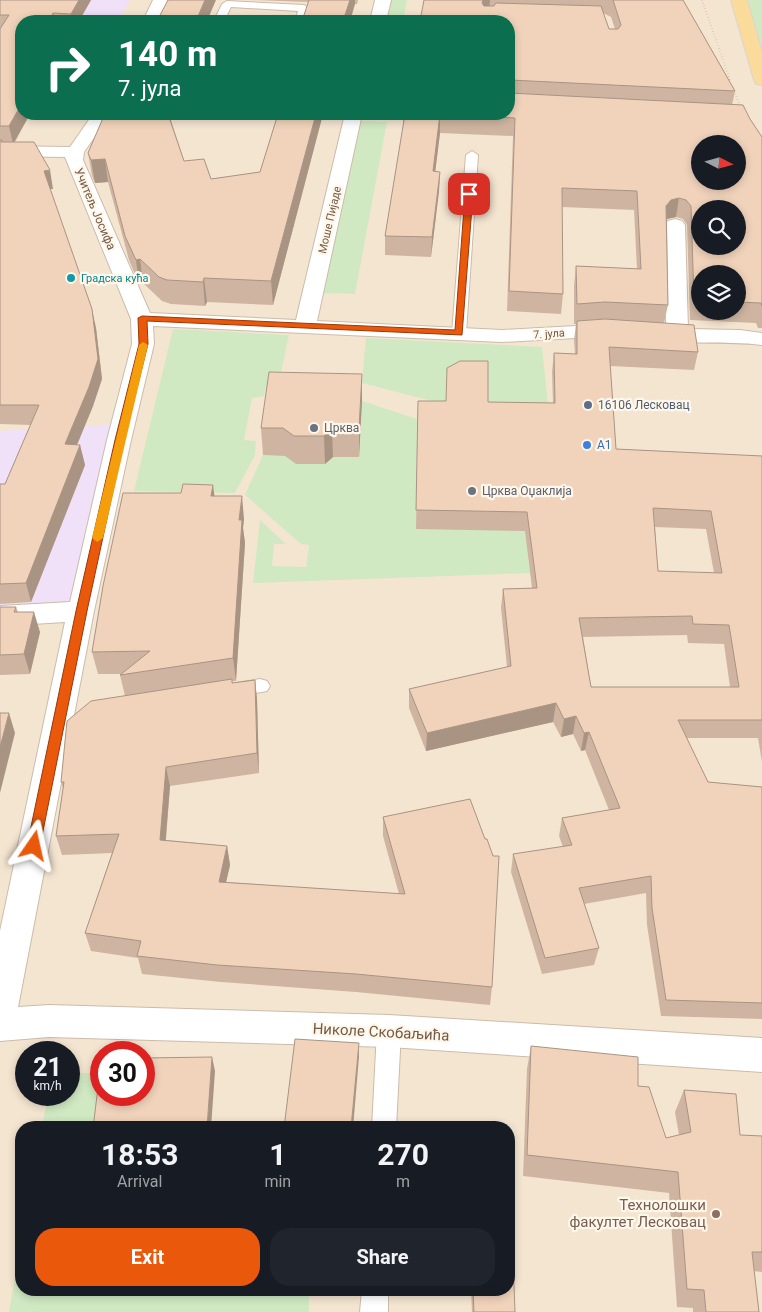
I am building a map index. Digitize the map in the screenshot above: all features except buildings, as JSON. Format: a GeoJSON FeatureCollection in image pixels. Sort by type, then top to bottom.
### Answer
{"type":"FeatureCollection","features":[{"type":"Feature","properties":{"kind":"main road"},"geometry":{"type":"LineString","coordinates":[[739,0],[762,80]]}},
{"type":"Feature","properties":{"kind":"street"},"geometry":{"type":"LineString","coordinates":[[154,15],[161,0]]}},
{"type":"Feature","properties":{"kind":"street"},"geometry":{"type":"LineString","coordinates":[[379,15],[383,0]]}},
{"type":"Feature","properties":{"kind":"street","name":"Учитељ Јосифа"},"geometry":{"type":"LineString","coordinates":[[0,1012],[69,716],[81,611],[119,440],[143,344],[142,318],[74,160],[75,152],[98,120]]}},
{"type":"Feature","properties":{"kind":"street","name":"Моше Пијаде"},"geometry":{"type":"LineString","coordinates":[[305,326],[353,120]]}},
{"type":"Feature","properties":{"kind":"street"},"geometry":{"type":"LineString","coordinates":[[0,151],[75,152]]}},
{"type":"Feature","properties":{"kind":"street"},"geometry":{"type":"LineString","coordinates":[[675,225],[677,335]]}},
{"type":"Feature","properties":{"kind":"street","name":"7. јула"},"geometry":{"type":"LineString","coordinates":[[142,318],[502,336],[602,330],[698,336],[740,336],[762,339]]}},
{"type":"Feature","properties":{"kind":"street","name":"7. јула"},"geometry":{"type":"LineString","coordinates":[[698,336],[722,351],[747,355],[762,354]]}},
{"type":"Feature","properties":{"kind":"street"},"geometry":{"type":"LineString","coordinates":[[0,616],[81,611]]}},
{"type":"Feature","properties":{"kind":"street","name":"Николе Скобаљића"},"geometry":{"type":"LineString","coordinates":[[0,1025],[49,1021],[389,1031],[762,1055]]}},
{"type":"Feature","properties":{"kind":"lane"},"geometry":{"type":"LineString","coordinates":[[221,15],[227,4],[304,8],[302,15]]}},
{"type":"Feature","properties":{"kind":"lane"},"geometry":{"type":"LineString","coordinates":[[459,333],[472,155]]}},
{"type":"Feature","properties":{"kind":"lane"},"geometry":{"type":"LineString","coordinates":[[212,693],[260,686]]}},
{"type":"Feature","properties":{"kind":"lane"},"geometry":{"type":"LineString","coordinates":[[384,1121],[389,1031]]}},
{"type":"Feature","properties":{"kind":"lane"},"geometry":{"type":"LineString","coordinates":[[374,1312],[375,1296]]}},
{"type":"Feature","properties":{"kind":"shaded area"},"geometry":{"type":"Polygon","coordinates":[[[0,0],[762,0],[762,1312],[0,1312],[0,0]]]}},
{"type":"Feature","properties":{"kind":"shaded area"},"geometry":{"type":"Polygon","coordinates":[[[0,0],[130,0],[122,15],[15,15],[0,0]]]}},
{"type":"Feature","properties":{"kind":"shaded area"},"geometry":{"type":"Polygon","coordinates":[[[116,424],[69,602],[0,606],[0,431],[116,424]]]}},
{"type":"Feature","properties":{"kind":"green space"},"geometry":{"type":"Polygon","coordinates":[[[388,0],[407,0],[404,15],[384,15],[388,0]]]}},
{"type":"Feature","properties":{"kind":"green space"},"geometry":{"type":"Polygon","coordinates":[[[748,0],[762,0],[762,59],[761,56],[748,0]]]}},
{"type":"Feature","properties":{"kind":"green space"},"geometry":{"type":"Polygon","coordinates":[[[357,121],[387,122],[355,294],[320,293],[357,121]]]}},
{"type":"Feature","properties":{"kind":"green space"},"geometry":{"type":"Polygon","coordinates":[[[173,329],[289,335],[278,386],[266,386],[264,396],[252,398],[244,440],[256,441],[255,455],[235,493],[134,491],[173,329]]]}},
{"type":"Feature","properties":{"kind":"green space"},"geometry":{"type":"Polygon","coordinates":[[[366,338],[542,347],[564,558],[528,558],[530,573],[253,583],[260,520],[286,544],[274,544],[272,566],[306,567],[309,545],[301,544],[245,495],[263,455],[285,456],[296,464],[325,464],[333,457],[359,457],[362,401],[417,419],[416,529],[452,406],[362,383],[366,338]]]}},
{"type":"Feature","properties":{"kind":"green space"},"geometry":{"type":"Polygon","coordinates":[[[80,1073],[90,1073],[90,1106],[100,1106],[100,1121],[43,1121],[46,1106],[80,1106],[80,1073]]]}},
{"type":"Feature","properties":{"kind":"green space"},"geometry":{"type":"Polygon","coordinates":[[[15,1278],[15,1296],[309,1296],[309,1312],[9,1312],[15,1278]]]}},
{"type":"Feature","properties":{"kind":"slow traffic"},"geometry":{"type":"LineString","coordinates":[[97,538],[143,345]]}},
{"type":"Feature","properties":{"kind":"place","name":"Градска кућа"},"geometry":{"type":"Point","coordinates":[71,278]}},
{"type":"Feature","properties":{"kind":"place","name":"16106 Лесковац"},"geometry":{"type":"Point","coordinates":[588,405]}},
{"type":"Feature","properties":{"kind":"place","name":"Црква"},"geometry":{"type":"Point","coordinates":[314,428]}},
{"type":"Feature","properties":{"kind":"place","name":"A1"},"geometry":{"type":"Point","coordinates":[587,445]}},
{"type":"Feature","properties":{"kind":"place","name":"Црква Оџаклија"},"geometry":{"type":"Point","coordinates":[472,491]}},
{"type":"Feature","properties":{"kind":"place","name":"Технолошки факултет Лесковац"},"geometry":{"type":"Point","coordinates":[716,1214]}},
{"type":"Feature","properties":{"kind":"route"},"geometry":{"type":"LineString","coordinates":[[34,846],[81,611],[119,440],[143,344],[142,318],[459,333],[469,194]]}}]}
